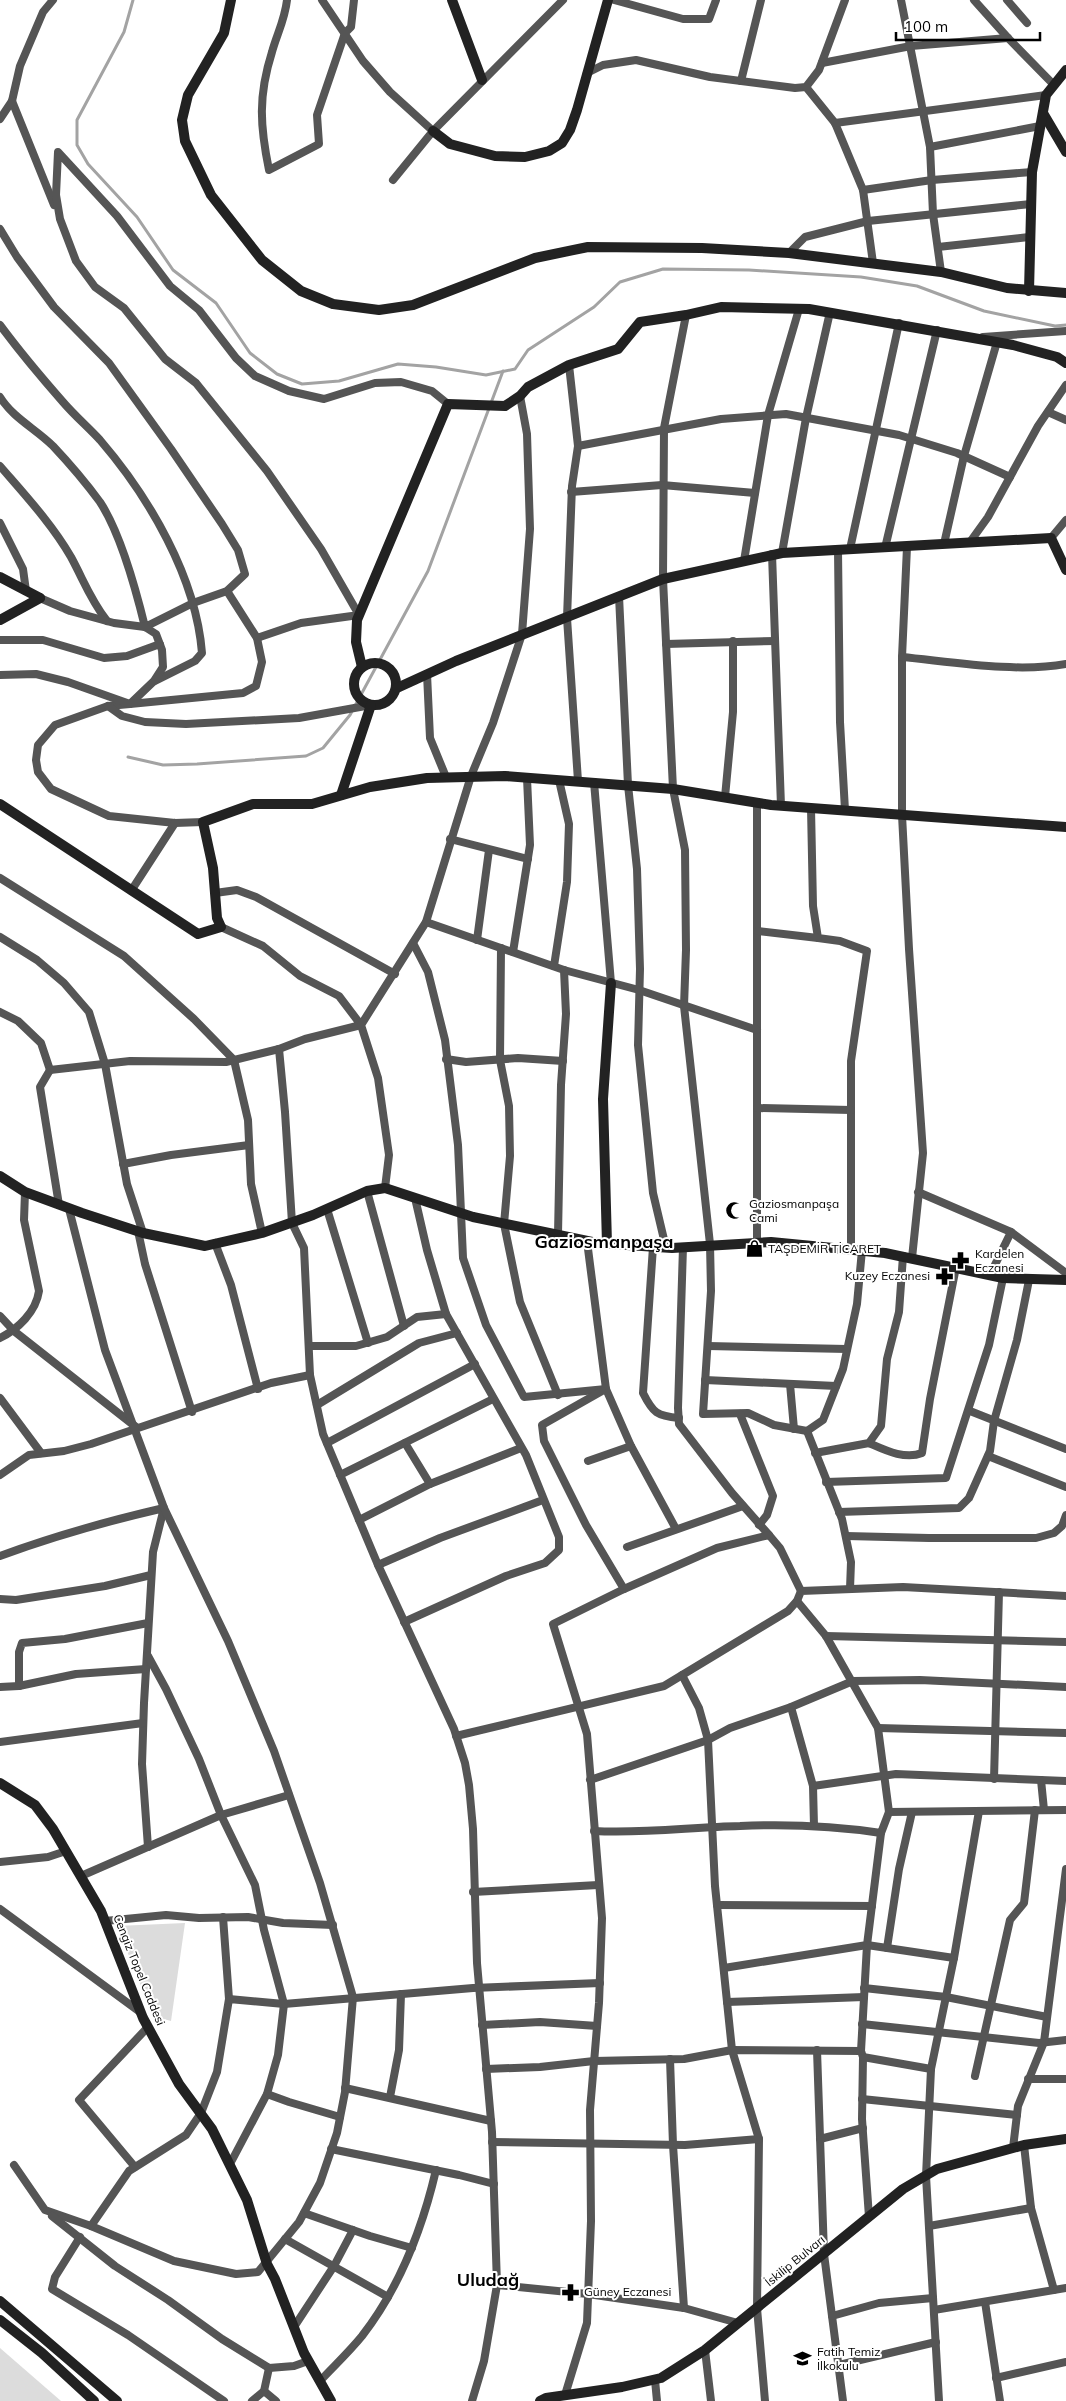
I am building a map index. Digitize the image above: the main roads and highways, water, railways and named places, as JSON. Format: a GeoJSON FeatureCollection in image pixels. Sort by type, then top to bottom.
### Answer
{"type":"FeatureCollection","features":[{"type":"Feature","properties":{"kind":"main road"},"geometry":{"type":"LineString","coordinates":[[231,0],[224,34],[188,95],[182,120],[185,141],[211,195],[262,260],[301,291],[333,304],[379,310],[413,305],[535,258],[588,247],[702,248],[788,253],[941,272],[977,282],[1029,291],[1066,293]]}},
{"type":"Feature","properties":{"kind":"main road"},"geometry":{"type":"LineString","coordinates":[[452,0],[482,80]]}},
{"type":"Feature","properties":{"kind":"main road"},"geometry":{"type":"LineString","coordinates":[[433,131],[450,144],[495,156],[525,157],[549,151],[562,143],[570,130],[608,0]]}},
{"type":"Feature","properties":{"kind":"main road"},"geometry":{"type":"LineString","coordinates":[[1029,291],[1032,172],[1046,95],[1066,70]]}},
{"type":"Feature","properties":{"kind":"main road"},"geometry":{"type":"LineString","coordinates":[[1043,113],[1066,152]]}},
{"type":"Feature","properties":{"kind":"main road"},"geometry":{"type":"LineString","coordinates":[[362,667],[356,642],[359,614],[448,404],[505,406],[520,396],[528,387],[570,365],[618,348],[640,322],[721,307],[799,309],[899,323],[997,342],[1057,357],[1066,363]]}},
{"type":"Feature","properties":{"kind":"main road"},"geometry":{"type":"LineString","coordinates":[[397,688],[522,634],[567,618],[662,579],[777,554],[1051,538],[1066,570]]}},
{"type":"Feature","properties":{"kind":"main road"},"geometry":{"type":"LineString","coordinates":[[0,577],[40,598],[0,620]]}},
{"type":"Feature","properties":{"kind":"main road"},"geometry":{"type":"LineString","coordinates":[[374,662],[386,665],[395,675],[397,688],[394,695],[384,704],[370,705],[359,698],[355,692],[354,679],[362,667],[374,662]]}},
{"type":"Feature","properties":{"kind":"main road"},"geometry":{"type":"LineString","coordinates":[[341,795],[370,705]]}},
{"type":"Feature","properties":{"kind":"main road"},"geometry":{"type":"LineString","coordinates":[[0,804],[198,934],[220,927],[213,868],[203,822],[252,804],[312,804],[370,787],[427,778],[471,776],[527,778],[673,788],[781,806],[1066,827]]}},
{"type":"Feature","properties":{"kind":"main road"},"geometry":{"type":"LineString","coordinates":[[607,1244],[603,1099],[611,983]]}},
{"type":"Feature","properties":{"kind":"main road"},"geometry":{"type":"LineString","coordinates":[[0,1176],[24,1192],[64,1207],[140,1232],[205,1246],[262,1234],[367,1191],[385,1188],[460,1213],[504,1224],[607,1244],[666,1248],[710,1244],[757,1243],[856,1250],[908,1257],[1003,1278],[1066,1280]]}},
{"type":"Feature","properties":{"kind":"main road","name":"Cengiz Topel Caddesi"},"geometry":{"type":"LineString","coordinates":[[1,1781],[34,1805],[53,1829],[81,1876],[105,1921],[140,2012],[179,2084],[212,2129],[230,2164],[247,2200],[267,2264],[275,2279],[308,2361],[332,2401]]}},
{"type":"Feature","properties":{"kind":"main road","name":"İskilip Bulvarı"},"geometry":{"type":"LineString","coordinates":[[540,2401],[565,2395],[622,2388],[661,2378],[705,2350],[903,2189],[937,2169],[1024,2145],[1066,2139]]}},
{"type":"Feature","properties":{"kind":"main road"},"geometry":{"type":"LineString","coordinates":[[0,2300],[117,2401]]}},
{"type":"Feature","properties":{"kind":"main road"},"geometry":{"type":"LineString","coordinates":[[0,2320],[42,2353],[94,2401]]}},
{"type":"Feature","properties":{"kind":"waterway"},"geometry":{"type":"LineString","coordinates":[[133,0],[124,32],[77,120],[77,145],[88,164],[137,217],[173,270],[216,303],[250,353],[277,374],[302,384],[339,381],[398,364],[436,367],[486,375],[515,369],[528,350],[594,307],[620,282],[663,269],[749,270],[861,277],[917,286],[984,311],[1055,326],[1066,325]]}},
{"type":"Feature","properties":{"kind":"waterway"},"geometry":{"type":"LineString","coordinates":[[128,757],[163,765],[197,764],[306,756],[323,748],[350,715],[428,571],[503,371]]}},
{"type":"Feature","properties":{"kind":"place","name":"Gaziosmanpaşa Cami"},"geometry":{"type":"Point","coordinates":[735,1211]}},
{"type":"Feature","properties":{"kind":"place","name":"TAŞDEMİR TİCARET"},"geometry":{"type":"Point","coordinates":[754,1249]}},
{"type":"Feature","properties":{"kind":"place","name":"Kardelen Eczanesi"},"geometry":{"type":"Point","coordinates":[961,1261]}},
{"type":"Feature","properties":{"kind":"place","name":"Kuzey Eczanesi"},"geometry":{"type":"Point","coordinates":[944,1276]}},
{"type":"Feature","properties":{"kind":"place","name":"Güney Eczanesi"},"geometry":{"type":"Point","coordinates":[570,2292]}},
{"type":"Feature","properties":{"kind":"place","name":"Fatih Temiz İlkokulu"},"geometry":{"type":"Point","coordinates":[803,2359]}},
{"type":"Feature","properties":{"kind":"district","name":"Gaziosmanpaşa"},"geometry":{"type":"Point","coordinates":[604,1242]}},
{"type":"Feature","properties":{"kind":"district","name":"Uludağ"},"geometry":{"type":"Point","coordinates":[488,2280]}}]}
